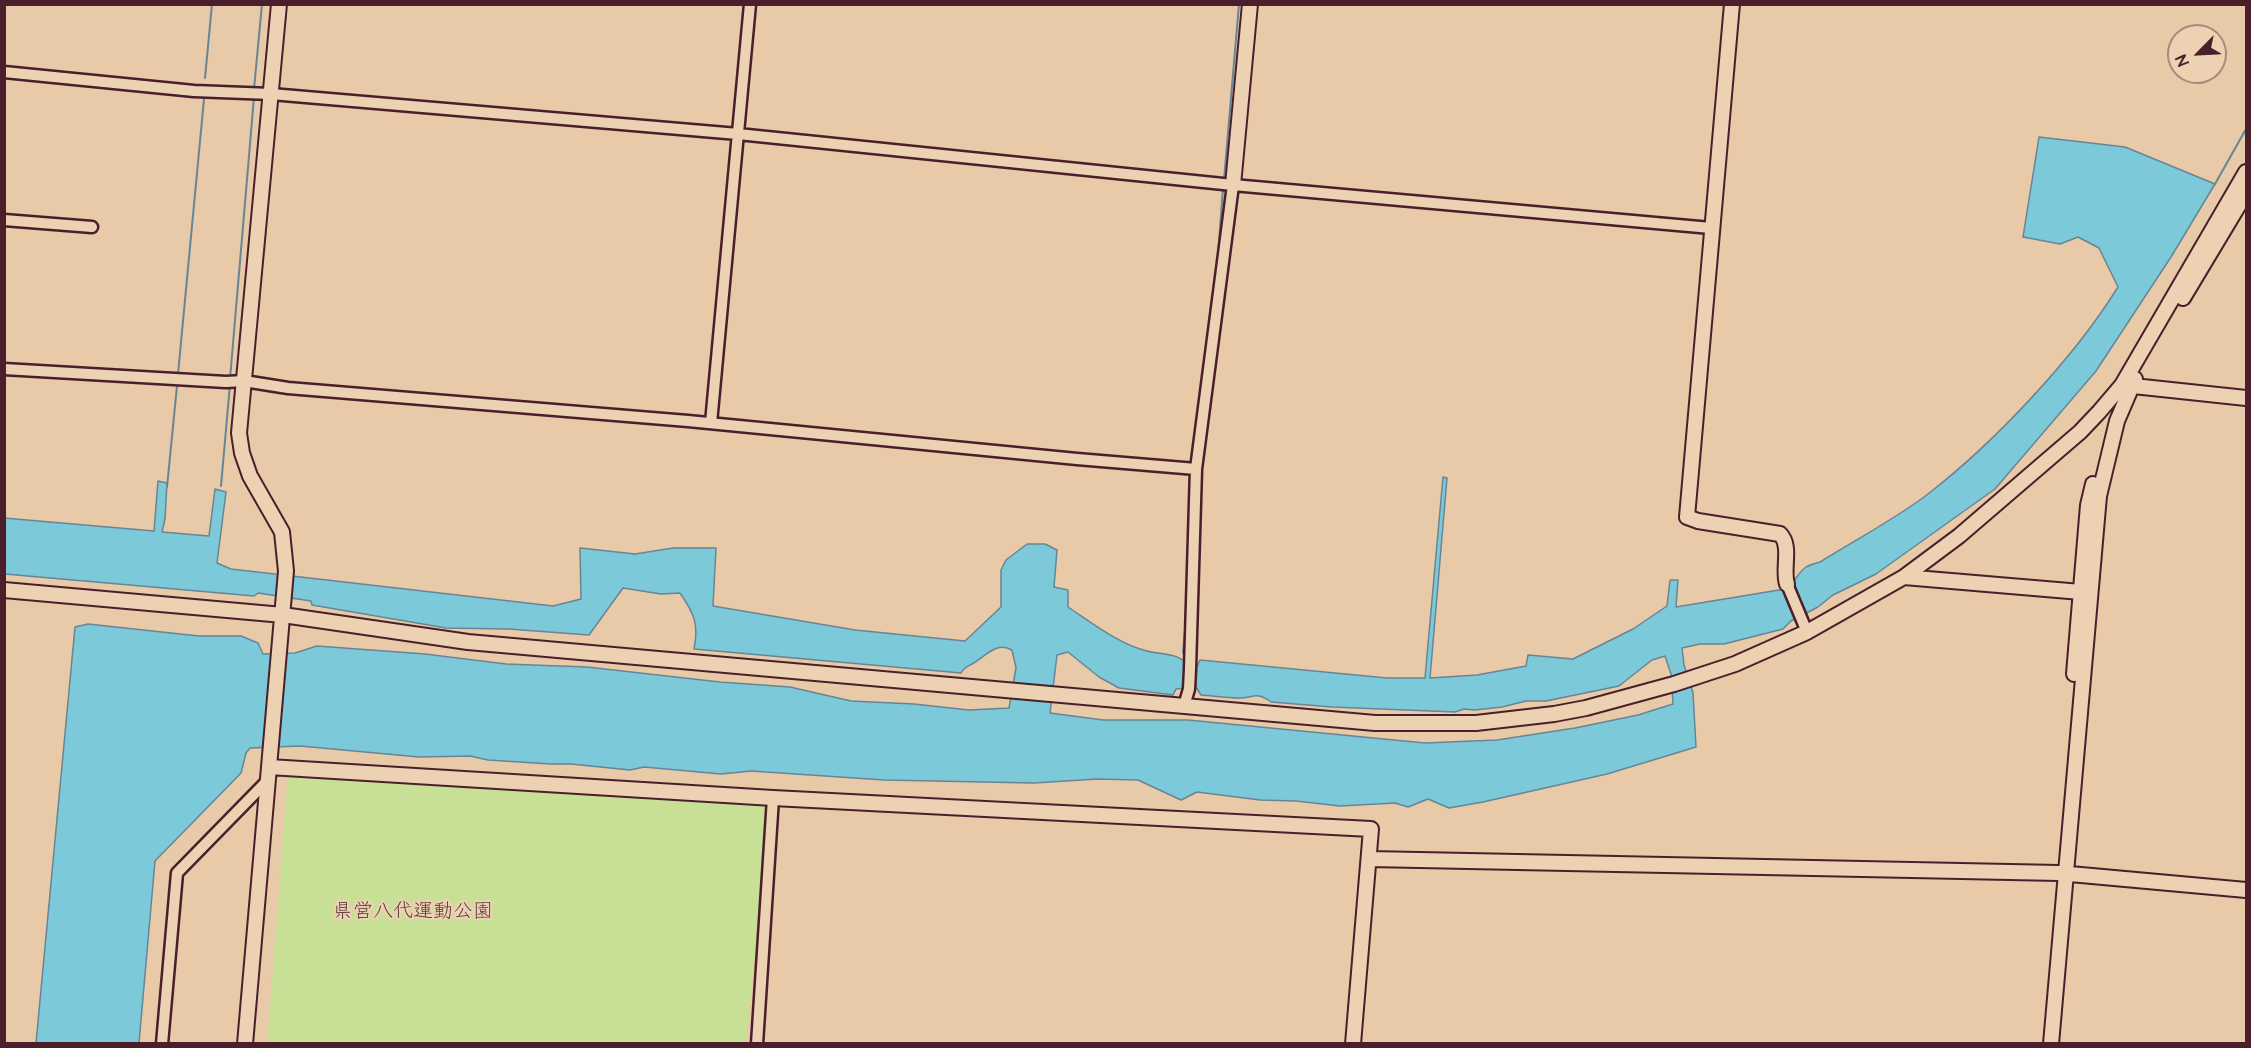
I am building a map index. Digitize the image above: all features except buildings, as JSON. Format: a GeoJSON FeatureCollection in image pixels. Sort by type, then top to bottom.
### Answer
{"type":"FeatureCollection","features":[{"type":"Feature","properties":{"kind":"street"},"geometry":{"type":"LineString","coordinates":[[245,1044],[280,636],[284,615],[286,571],[282,532],[250,476],[242,453],[239,433],[279,4]]}},
{"type":"Feature","properties":{"kind":"street"},"geometry":{"type":"LineString","coordinates":[[711,423],[750,4]]}},
{"type":"Feature","properties":{"kind":"street"},"geometry":{"type":"LineString","coordinates":[[1184,706],[1189,689],[1196,469],[1227,184],[1250,4]]}},
{"type":"Feature","properties":{"kind":"street"},"geometry":{"type":"LineString","coordinates":[[1732,4],[1687,517],[1698,521],[1780,534],[1786,546],[1784,576],[1804,627]]}},
{"type":"Feature","properties":{"kind":"street"},"geometry":{"type":"LineString","coordinates":[[4,72],[194,91],[271,94],[738,134],[1227,184],[1711,228]]}},
{"type":"Feature","properties":{"kind":"street"},"geometry":{"type":"LineString","coordinates":[[2051,1044],[2088,505],[2101,448],[2126,386],[2247,172]]}},
{"type":"Feature","properties":{"kind":"street"},"geometry":{"type":"LineString","coordinates":[[4,590],[284,615],[468,642],[1375,723],[1476,723],[1554,714],[1586,708],[1674,684],[1735,664],[1904,577],[1959,536],[2080,432],[2126,386],[2247,194]]}},
{"type":"Feature","properties":{"kind":"street"},"geometry":{"type":"LineString","coordinates":[[4,220],[92,227]]}},
{"type":"Feature","properties":{"kind":"street"},"geometry":{"type":"LineString","coordinates":[[4,369],[226,382],[244,381],[299,389],[711,423],[1196,469]]}},
{"type":"Feature","properties":{"kind":"street"},"geometry":{"type":"LineString","coordinates":[[2126,386],[2247,399]]}},
{"type":"Feature","properties":{"kind":"street"},"geometry":{"type":"LineString","coordinates":[[2043,1044],[2063,874],[2099,496],[2126,386]]}},
{"type":"Feature","properties":{"kind":"street"},"geometry":{"type":"LineString","coordinates":[[1904,577],[2081,592]]}},
{"type":"Feature","properties":{"kind":"street"},"geometry":{"type":"LineString","coordinates":[[268,774],[1371,829],[1353,1044]]}},
{"type":"Feature","properties":{"kind":"street"},"geometry":{"type":"LineString","coordinates":[[162,1044],[177,873],[268,774]]}},
{"type":"Feature","properties":{"kind":"street"},"geometry":{"type":"LineString","coordinates":[[757,1044],[773,798]]}},
{"type":"Feature","properties":{"kind":"street"},"geometry":{"type":"LineString","coordinates":[[1370,859],[2063,874],[2247,890]]}},
{"type":"Feature","properties":{"kind":"green space","name":"県営八代運動公園"},"geometry":{"type":"Polygon","coordinates":[[[288,775],[770,806],[746,1043],[267,1044],[288,775]]]}},
{"type":"Feature","properties":{"kind":"water"},"geometry":{"type":"Polygon","coordinates":[[[2039,137],[2125,147],[2215,184],[2171,257],[2096,371],[1995,489],[1876,574],[1833,595],[1818,607],[1791,621],[1783,629],[1724,644],[1700,644],[1682,648],[1684,665],[1693,693],[1696,747],[1607,774],[1449,808],[1428,799],[1408,807],[1395,803],[1340,806],[1260,800],[1197,792],[1181,800],[1138,780],[1097,779],[1034,783],[884,780],[751,771],[721,774],[644,767],[630,770],[571,764],[488,760],[470,756],[419,757],[300,746],[250,748],[246,753],[241,773],[155,861],[139,1043],[36,1043],[75,627],[88,624],[199,636],[241,636],[258,643],[263,654],[295,653],[317,646],[425,654],[506,664],[587,667],[720,682],[790,687],[851,701],[969,710],[1009,708],[1016,668],[1012,650],[1001,647],[964,668],[961,673],[694,649],[696,633],[694,619],[680,593],[661,594],[623,588],[589,635],[509,629],[446,628],[312,605],[311,601],[258,593],[254,596],[5,574],[4,518],[154,531],[158,481],[167,483],[162,532],[209,536],[215,489],[226,492],[217,563],[231,569],[553,606],[581,599],[580,548],[635,554],[673,548],[716,548],[713,606],[855,630],[965,641],[1001,607],[1001,570],[1006,560],[1027,544],[1045,544],[1057,550],[1054,587],[1068,590],[1068,607],[1126,643],[1147,651],[1171,655],[1181,659],[1189,668],[1196,669],[1200,660],[1387,678],[1425,678],[1443,477],[1447,478],[1430,678],[1477,675],[1526,666],[1528,655],[1573,659],[1633,629],[1667,606],[1670,580],[1678,580],[1676,607],[1785,589],[1806,567],[1820,562],[1928,494],[1980,450],[2032,398],[2079,342],[2118,287],[2099,248],[2078,237],[2060,244],[2023,237],[2039,137]],[[1068,652],[1057,655],[1050,713],[1103,720],[1188,720],[1425,743],[1497,740],[1575,728],[1638,715],[1673,704],[1671,674],[1665,656],[1652,660],[1619,686],[1546,701],[1526,701],[1502,707],[1464,709],[1455,712],[1271,702],[1258,696],[1239,698],[1201,695],[1196,687],[1176,689],[1173,695],[1119,688],[1099,677],[1068,652]]]}},
{"type":"Feature","properties":{"kind":"waterway"},"geometry":{"type":"LineString","coordinates":[[205,78],[212,4]]}},
{"type":"Feature","properties":{"kind":"waterway"},"geometry":{"type":"LineString","coordinates":[[254,89],[262,4]]}},
{"type":"Feature","properties":{"kind":"waterway"},"geometry":{"type":"LineString","coordinates":[[1224,180],[1239,4]]}},
{"type":"Feature","properties":{"kind":"waterway"},"geometry":{"type":"LineString","coordinates":[[230,379],[254,97]]}},
{"type":"Feature","properties":{"kind":"waterway"},"geometry":{"type":"LineString","coordinates":[[178,374],[204,99]]}},
{"type":"Feature","properties":{"kind":"waterway"},"geometry":{"type":"LineString","coordinates":[[2215,184],[2246,129]]}},
{"type":"Feature","properties":{"kind":"waterway"},"geometry":{"type":"LineString","coordinates":[[1217,267],[1223,189]]}},
{"type":"Feature","properties":{"kind":"waterway"},"geometry":{"type":"LineString","coordinates":[[221,486],[230,384]]}},
{"type":"Feature","properties":{"kind":"waterway"},"geometry":{"type":"LineString","coordinates":[[167,487],[177,386]]}},
{"type":"Feature","properties":{"kind":"waterway"},"geometry":{"type":"LineString","coordinates":[[1183,653],[1186,619]]}}]}
